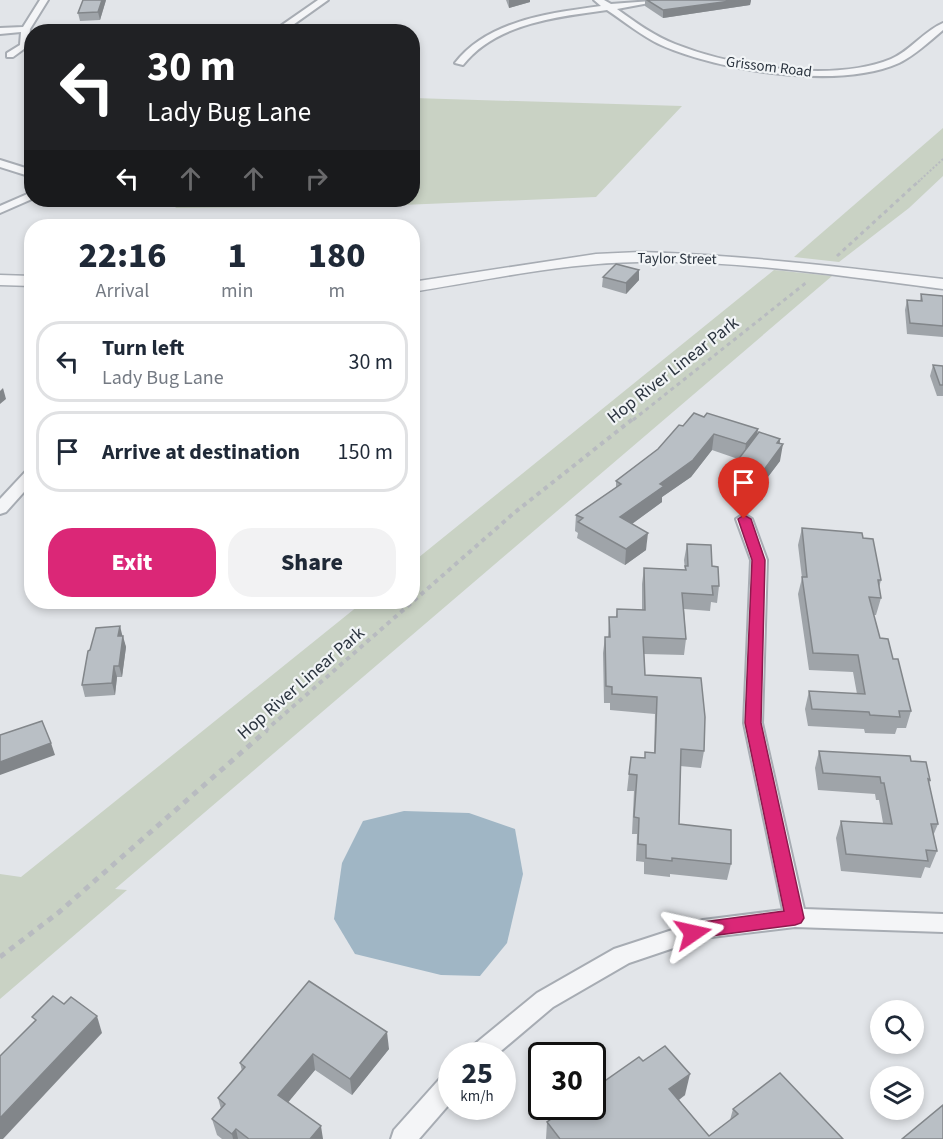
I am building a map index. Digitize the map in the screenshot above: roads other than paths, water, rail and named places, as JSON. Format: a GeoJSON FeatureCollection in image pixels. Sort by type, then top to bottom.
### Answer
{"type":"FeatureCollection","features":[{"type":"Feature","properties":{"kind":"street"},"geometry":{"type":"LineString","coordinates":[[29,24],[44,0]]}},
{"type":"Feature","properties":{"kind":"street"},"geometry":{"type":"LineString","coordinates":[[288,24],[324,0]]}},
{"type":"Feature","properties":{"kind":"street","name":"Grissom Road"},"geometry":{"type":"LineString","coordinates":[[598,0],[669,45],[710,59],[786,71],[827,72],[866,69],[894,62],[914,50],[943,26]]}},
{"type":"Feature","properties":{"kind":"street"},"geometry":{"type":"LineString","coordinates":[[460,63],[475,45],[523,24],[661,0]]}},
{"type":"Feature","properties":{"kind":"street"},"geometry":{"type":"LineString","coordinates":[[0,31],[24,29]]}},
{"type":"Feature","properties":{"kind":"street"},"geometry":{"type":"LineString","coordinates":[[10,55],[24,46]]}},
{"type":"Feature","properties":{"kind":"street"},"geometry":{"type":"LineString","coordinates":[[0,163],[24,171]]}},
{"type":"Feature","properties":{"kind":"street"},"geometry":{"type":"LineString","coordinates":[[0,210],[24,199]]}},
{"type":"Feature","properties":{"kind":"street","name":"Taylor Street"},"geometry":{"type":"LineString","coordinates":[[420,286],[596,259],[640,257],[713,259],[800,266],[943,284]]}},
{"type":"Feature","properties":{"kind":"street"},"geometry":{"type":"LineString","coordinates":[[0,280],[24,281]]}},
{"type":"Feature","properties":{"kind":"street"},"geometry":{"type":"LineString","coordinates":[[0,509],[24,482]]}},
{"type":"Feature","properties":{"kind":"street"},"geometry":{"type":"LineString","coordinates":[[744,519],[759,560],[753,723],[795,918]]}},
{"type":"Feature","properties":{"kind":"street"},"geometry":{"type":"LineString","coordinates":[[495,1042],[545,1000],[622,956],[703,929],[795,918],[943,923]]}},
{"type":"Feature","properties":{"kind":"street"},"geometry":{"type":"LineString","coordinates":[[403,1139],[438,1098]]}},
{"type":"Feature","properties":{"kind":"water"},"geometry":{"type":"Polygon","coordinates":[[[404,811],[469,813],[515,829],[523,874],[507,943],[480,976],[441,975],[355,954],[334,919],[342,863],[363,821],[404,811]]]}}]}
